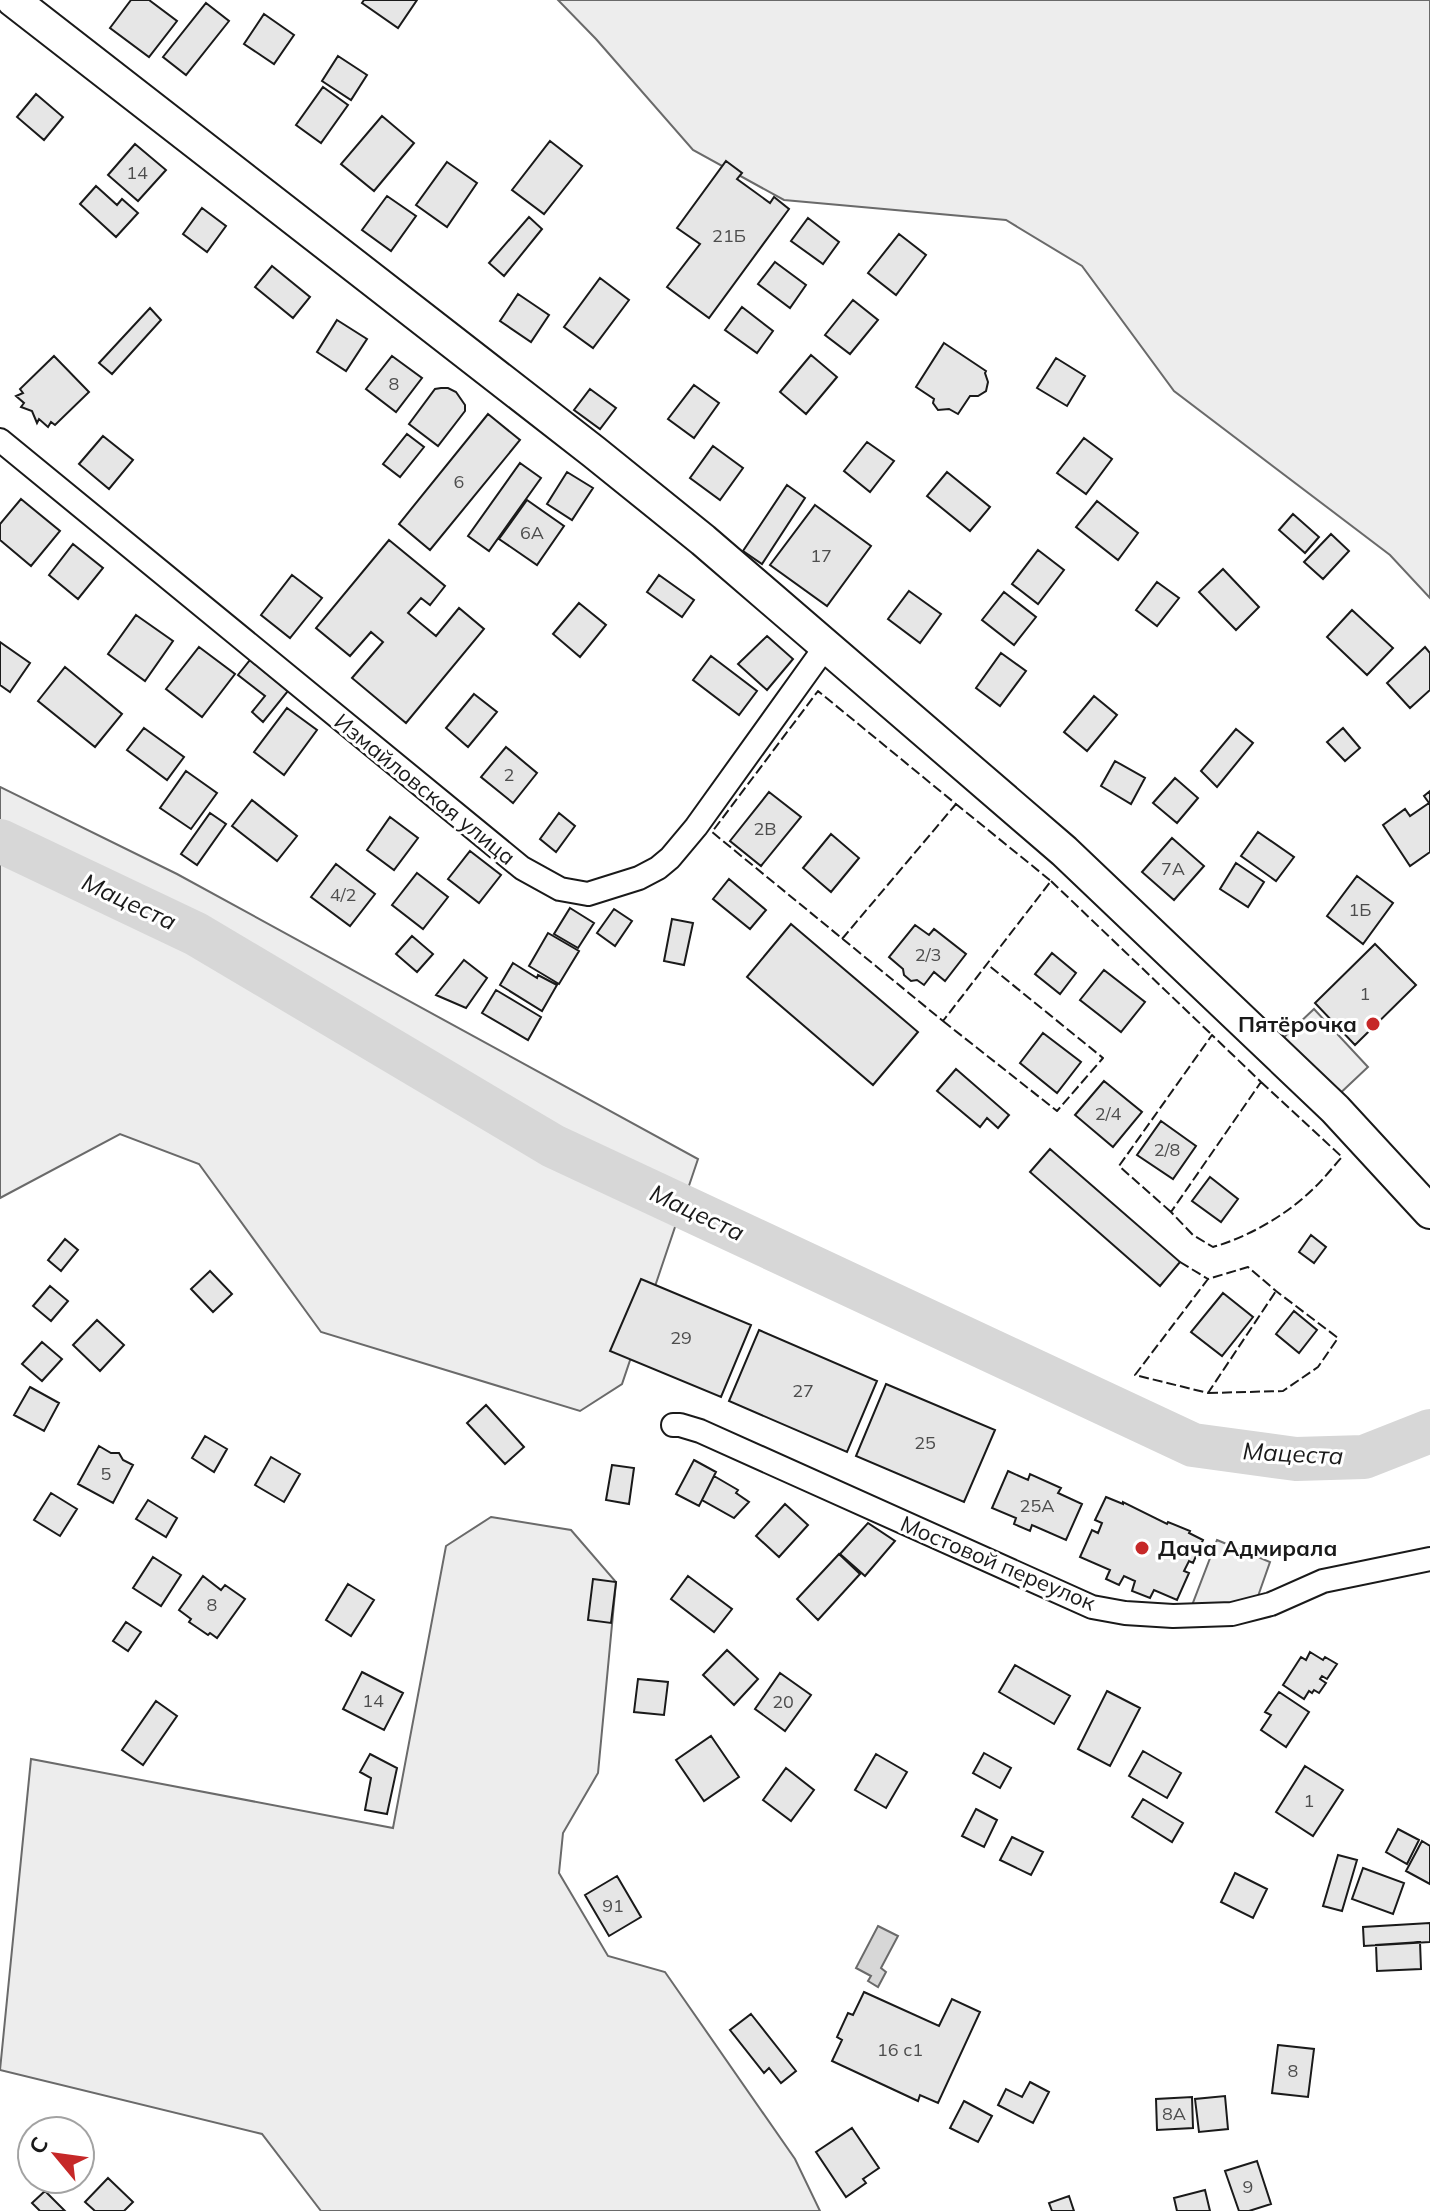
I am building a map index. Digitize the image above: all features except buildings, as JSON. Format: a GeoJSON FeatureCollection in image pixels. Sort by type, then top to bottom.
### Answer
{"type":"FeatureCollection","features":[{"type":"Feature","properties":{"kind":"street"},"geometry":{"type":"LineString","coordinates":[[13,0],[703,540],[1064,851],[1335,1109],[1430,1212]]}},
{"type":"Feature","properties":{"kind":"street","name":"Измайловская улица"},"geometry":{"type":"LineString","coordinates":[[0,440],[522,868],[560,889],[588,894],[639,878],[670,858],[696,827],[826,646]]}},
{"type":"Feature","properties":{"kind":"street","name":"Мостовой переулок"},"geometry":{"type":"LineString","coordinates":[[673,1425],[700,1431],[1092,1607],[1125,1613],[1173,1616],[1232,1614],[1271,1604],[1323,1581],[1430,1559]]}},
{"type":"Feature","properties":{"kind":"shaded area"},"geometry":{"type":"Polygon","coordinates":[[[558,0],[1430,0],[1430,598],[1390,555],[1174,391],[1082,266],[1006,220],[784,200],[693,150],[558,0]]]}},
{"type":"Feature","properties":{"kind":"shaded area"},"geometry":{"type":"Polygon","coordinates":[[[0,787],[177,874],[698,1159],[622,1384],[580,1411],[321,1332],[199,1164],[120,1134],[0,1198],[0,787]]]}},
{"type":"Feature","properties":{"kind":"shaded area"},"geometry":{"type":"Polygon","coordinates":[[[1314,1009],[1368,1067],[1334,1099],[1280,1041],[1314,1009]]]}},
{"type":"Feature","properties":{"kind":"shaded area"},"geometry":{"type":"Polygon","coordinates":[[[491,1517],[571,1530],[616,1582],[598,1773],[563,1833],[559,1873],[608,1956],[665,1972],[795,2159],[820,2211],[321,2211],[262,2134],[0,2070],[31,1759],[393,1828],[446,1546],[491,1517]]]}},
{"type":"Feature","properties":{"kind":"shaded area"},"geometry":{"type":"Polygon","coordinates":[[[1217,1540],[1270,1562],[1257,1599],[1233,1605],[1191,1608],[1217,1540]]]}},
{"type":"Feature","properties":{"kind":"shaded area"},"geometry":{"type":"Polygon","coordinates":[[[878,1926],[898,1936],[881,1968],[886,1972],[878,1987],[868,1981],[871,1976],[856,1968],[878,1926]]]}},
{"type":"Feature","properties":{"kind":"waterway","name":"Мацеста"},"geometry":{"type":"LineString","coordinates":[[0,841],[196,934],[553,1146],[1193,1445],[1296,1459],[1364,1457],[1430,1431]]}},
{"type":"Feature","properties":{"kind":"fence"},"geometry":{"type":"LineString","coordinates":[[842,939],[956,804],[818,691],[712,832],[943,1021],[1051,881],[956,804]]}},
{"type":"Feature","properties":{"kind":"fence"},"geometry":{"type":"LineString","coordinates":[[1051,881],[1212,1035]]}},
{"type":"Feature","properties":{"kind":"fence"},"geometry":{"type":"LineString","coordinates":[[943,1021],[1057,1111],[1103,1058],[987,964]]}},
{"type":"Feature","properties":{"kind":"fence"},"geometry":{"type":"LineString","coordinates":[[1171,1212],[1119,1166],[1212,1035],[1261,1082]]}},
{"type":"Feature","properties":{"kind":"fence"},"geometry":{"type":"LineString","coordinates":[[1261,1082],[1342,1157],[1316,1186],[1278,1217],[1213,1247],[1193,1235],[1171,1212],[1261,1082]]}},
{"type":"Feature","properties":{"kind":"fence"},"geometry":{"type":"LineString","coordinates":[[1180,1262],[1208,1279]]}},
{"type":"Feature","properties":{"kind":"fence"},"geometry":{"type":"LineString","coordinates":[[1208,1393],[1283,1391],[1318,1367],[1338,1338],[1248,1267],[1208,1279],[1135,1375],[1208,1393],[1276,1291]]}},
{"type":"Feature","properties":{"kind":"place","name":"Пятёрочка"},"geometry":{"type":"Point","coordinates":[1373,1024]}},
{"type":"Feature","properties":{"kind":"place","name":"Дача Адмирала"},"geometry":{"type":"Point","coordinates":[1142,1548]}}]}
